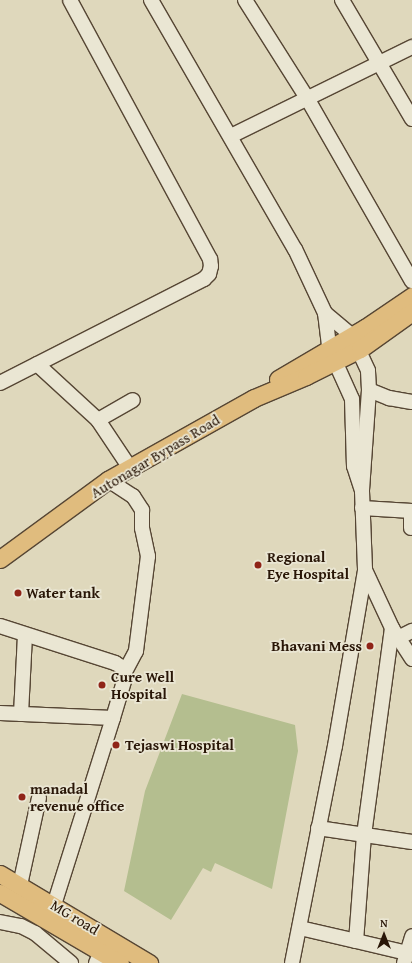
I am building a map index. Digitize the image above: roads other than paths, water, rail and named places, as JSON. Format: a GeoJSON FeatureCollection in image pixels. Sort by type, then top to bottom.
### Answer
{"type":"FeatureCollection","features":[{"type":"Feature","properties":{"kind":"main road","name":"Autonagar Bypass Road"},"geometry":{"type":"LineString","coordinates":[[356,343],[412,296]]}},
{"type":"Feature","properties":{"kind":"main road","name":"Autonagar Bypass Road"},"geometry":{"type":"LineString","coordinates":[[0,559],[108,480],[412,312]]}},
{"type":"Feature","properties":{"kind":"main road","name":"MG road"},"geometry":{"type":"LineString","coordinates":[[0,874],[149,963]]}},
{"type":"Feature","properties":{"kind":"main road","name":"MG road"},"geometry":{"type":"LineString","coordinates":[[0,893],[99,957],[120,963]]}},
{"type":"Feature","properties":{"kind":"street"},"geometry":{"type":"LineString","coordinates":[[0,383],[204,279],[209,274],[211,266],[210,259],[70,0]]}},
{"type":"Feature","properties":{"kind":"street"},"geometry":{"type":"LineString","coordinates":[[151,0],[295,249],[325,313],[332,355],[352,399],[354,466],[362,491]]}},
{"type":"Feature","properties":{"kind":"street"},"geometry":{"type":"LineString","coordinates":[[245,0],[307,98],[412,281]]}},
{"type":"Feature","properties":{"kind":"street"},"geometry":{"type":"LineString","coordinates":[[342,0],[412,119]]}},
{"type":"Feature","properties":{"kind":"street"},"geometry":{"type":"LineString","coordinates":[[231,136],[412,47]]}},
{"type":"Feature","properties":{"kind":"street"},"geometry":{"type":"LineString","coordinates":[[292,963],[335,746],[365,570],[362,491],[369,390],[368,371],[356,343],[325,313]]}},
{"type":"Feature","properties":{"kind":"street"},"geometry":{"type":"LineString","coordinates":[[37,364],[98,420],[130,468]]}},
{"type":"Feature","properties":{"kind":"street"},"geometry":{"type":"LineString","coordinates":[[369,390],[389,398],[412,402]]}},
{"type":"Feature","properties":{"kind":"street"},"geometry":{"type":"LineString","coordinates":[[98,420],[133,400]]}},
{"type":"Feature","properties":{"kind":"street"},"geometry":{"type":"LineString","coordinates":[[54,905],[113,718],[125,672],[136,651],[148,556],[142,528],[142,510],[133,496],[108,480]]}},
{"type":"Feature","properties":{"kind":"street"},"geometry":{"type":"LineString","coordinates":[[362,508],[412,511],[411,528]]}},
{"type":"Feature","properties":{"kind":"street"},"geometry":{"type":"LineString","coordinates":[[365,570],[395,633],[412,658]]}},
{"type":"Feature","properties":{"kind":"street"},"geometry":{"type":"LineString","coordinates":[[0,626],[115,663],[122,667],[125,672]]}},
{"type":"Feature","properties":{"kind":"street"},"geometry":{"type":"LineString","coordinates":[[395,633],[412,631]]}},
{"type":"Feature","properties":{"kind":"street"},"geometry":{"type":"LineString","coordinates":[[356,941],[364,835],[395,633]]}},
{"type":"Feature","properties":{"kind":"street"},"geometry":{"type":"LineString","coordinates":[[21,714],[25,635]]}},
{"type":"Feature","properties":{"kind":"street"},"geometry":{"type":"LineString","coordinates":[[0,713],[113,718]]}},
{"type":"Feature","properties":{"kind":"street"},"geometry":{"type":"LineString","coordinates":[[20,885],[39,798]]}},
{"type":"Feature","properties":{"kind":"street"},"geometry":{"type":"LineString","coordinates":[[318,828],[412,842]]}},
{"type":"Feature","properties":{"kind":"street"},"geometry":{"type":"LineString","coordinates":[[0,922],[21,926],[35,933],[71,963]]}},
{"type":"Feature","properties":{"kind":"street"},"geometry":{"type":"LineString","coordinates":[[300,928],[356,941],[405,958],[412,936]]}},
{"type":"Feature","properties":{"kind":"place","name":"Regional Eye Hospital"},"geometry":{"type":"Point","coordinates":[258,565]}},
{"type":"Feature","properties":{"kind":"place","name":"Water tank"},"geometry":{"type":"Point","coordinates":[18,593]}},
{"type":"Feature","properties":{"kind":"place","name":"Bhavani Mess"},"geometry":{"type":"Point","coordinates":[370,646]}},
{"type":"Feature","properties":{"kind":"place","name":"Cure Well Hospital"},"geometry":{"type":"Point","coordinates":[102,685]}},
{"type":"Feature","properties":{"kind":"place","name":"Tejaswi Hospital"},"geometry":{"type":"Point","coordinates":[116,745]}},
{"type":"Feature","properties":{"kind":"place","name":"manadal revenue office"},"geometry":{"type":"Point","coordinates":[22,797]}}]}
